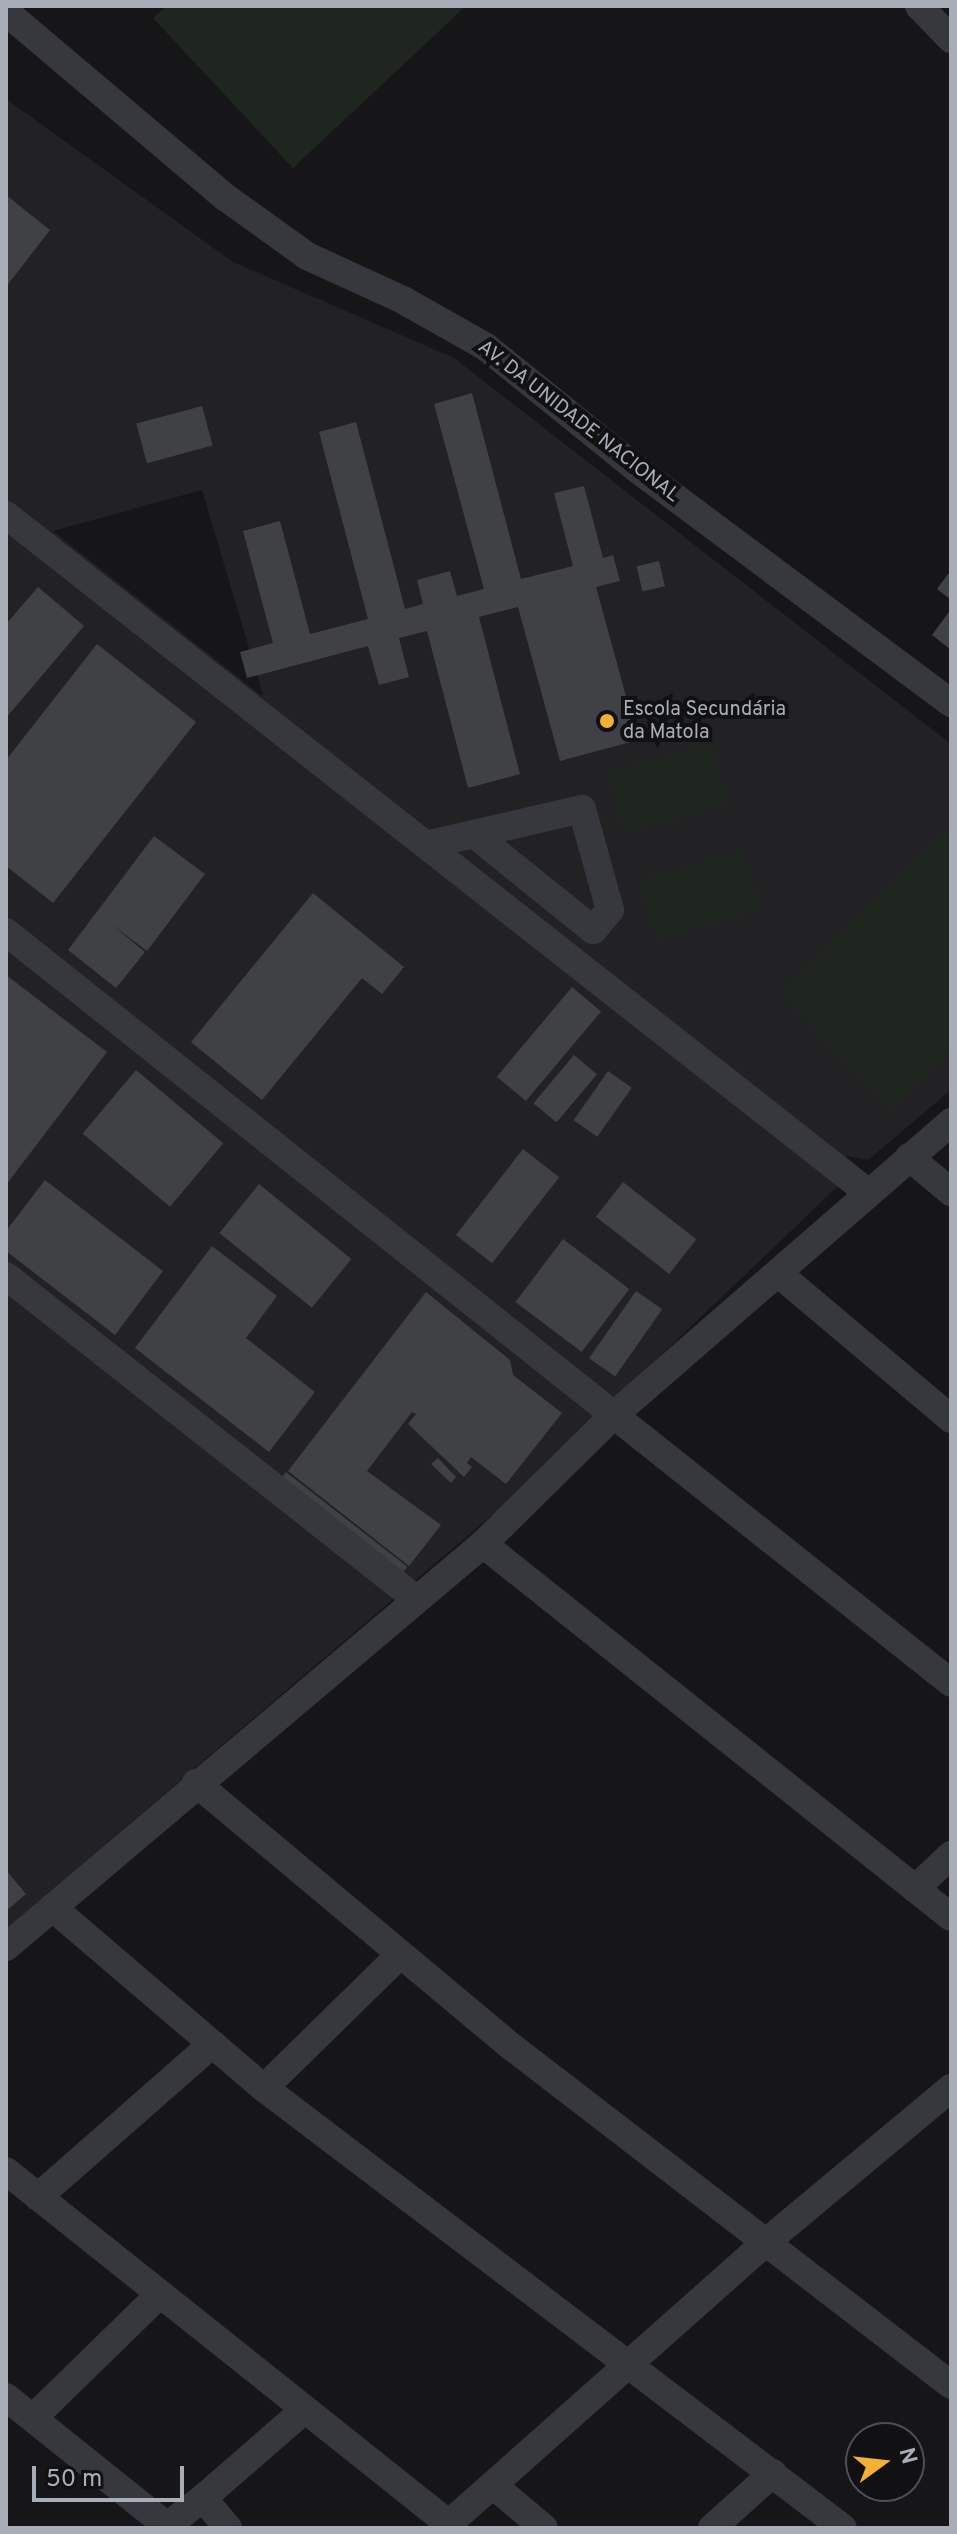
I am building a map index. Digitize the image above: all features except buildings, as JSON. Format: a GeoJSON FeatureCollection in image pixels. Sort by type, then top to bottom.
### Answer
{"type":"FeatureCollection","features":[{"type":"Feature","properties":{"kind":"street"},"geometry":{"type":"LineString","coordinates":[[919,6],[951,39]]}},
{"type":"Feature","properties":{"kind":"street","name":"AV. DA UNIDADE NACIONAL"},"geometry":{"type":"LineString","coordinates":[[6,12],[260,222],[307,256],[403,300],[486,347],[637,469],[951,703]]}},
{"type":"Feature","properties":{"kind":"street"},"geometry":{"type":"LineString","coordinates":[[6,515],[866,1191]]}},
{"type":"Feature","properties":{"kind":"street"},"geometry":{"type":"LineString","coordinates":[[426,845],[582,809],[610,910],[593,930],[474,834]]}},
{"type":"Feature","properties":{"kind":"street"},"geometry":{"type":"LineString","coordinates":[[6,932],[951,1683]]}},
{"type":"Feature","properties":{"kind":"street"},"geometry":{"type":"LineString","coordinates":[[6,1947],[196,1783],[483,1544],[614,1415],[779,1274],[866,1191],[951,1122]]}},
{"type":"Feature","properties":{"kind":"street"},"geometry":{"type":"LineString","coordinates":[[909,1157],[951,1192]]}},
{"type":"Feature","properties":{"kind":"street"},"geometry":{"type":"LineString","coordinates":[[779,1274],[946,1406]]}},
{"type":"Feature","properties":{"kind":"street"},"geometry":{"type":"LineString","coordinates":[[6,1276],[416,1599]]}},
{"type":"Feature","properties":{"kind":"street"},"geometry":{"type":"LineString","coordinates":[[483,1544],[951,1917]]}},
{"type":"Feature","properties":{"kind":"street"},"geometry":{"type":"LineString","coordinates":[[196,1783],[400,1955],[765,2243],[809,2270],[951,2385]]}},
{"type":"Feature","properties":{"kind":"street"},"geometry":{"type":"LineString","coordinates":[[915,1889],[951,1855]]}},
{"type":"Feature","properties":{"kind":"street"},"geometry":{"type":"LineString","coordinates":[[53,1908],[264,2088],[625,2367],[773,2473],[843,2528]]}},
{"type":"Feature","properties":{"kind":"street"},"geometry":{"type":"LineString","coordinates":[[264,2088],[400,1955]]}},
{"type":"Feature","properties":{"kind":"street"},"geometry":{"type":"LineString","coordinates":[[38,2197],[212,2044]]}},
{"type":"Feature","properties":{"kind":"street"},"geometry":{"type":"LineString","coordinates":[[6,2171],[446,2526],[765,2243],[951,2088]]}},
{"type":"Feature","properties":{"kind":"street"},"geometry":{"type":"LineString","coordinates":[[33,2418],[159,2295]]}},
{"type":"Feature","properties":{"kind":"street"},"geometry":{"type":"LineString","coordinates":[[6,2397],[165,2527],[303,2411]]}},
{"type":"Feature","properties":{"kind":"street"},"geometry":{"type":"LineString","coordinates":[[712,2528],[773,2473]]}},
{"type":"Feature","properties":{"kind":"street"},"geometry":{"type":"LineString","coordinates":[[494,2486],[544,2528]]}},
{"type":"Feature","properties":{"kind":"street"},"geometry":{"type":"LineString","coordinates":[[203,2498],[228,2528]]}},
{"type":"Feature","properties":{"kind":"shaded area"},"geometry":{"type":"Polygon","coordinates":[[[166,6],[466,6],[293,168],[153,18],[166,6]]]}},
{"type":"Feature","properties":{"kind":"shaded area"},"geometry":{"type":"Polygon","coordinates":[[[6,99],[233,262],[454,358],[951,744],[951,1090],[868,1160],[845,1156],[858,1167],[505,1504],[6,1929],[6,99]],[[202,490],[53,531],[262,696],[202,490]]]}},
{"type":"Feature","properties":{"kind":"shaded area"},"geometry":{"type":"Polygon","coordinates":[[[712,744],[728,805],[624,833],[608,772],[712,744]]]}},
{"type":"Feature","properties":{"kind":"shaded area"},"geometry":{"type":"Polygon","coordinates":[[[951,826],[951,1052],[891,1110],[779,992],[951,826]]]}},
{"type":"Feature","properties":{"kind":"shaded area"},"geometry":{"type":"Polygon","coordinates":[[[743,851],[760,911],[656,940],[639,881],[743,851]]]}},
{"type":"Feature","properties":{"kind":"place","name":"Escola Secundária da Matola"},"geometry":{"type":"Point","coordinates":[607,721]}}]}
